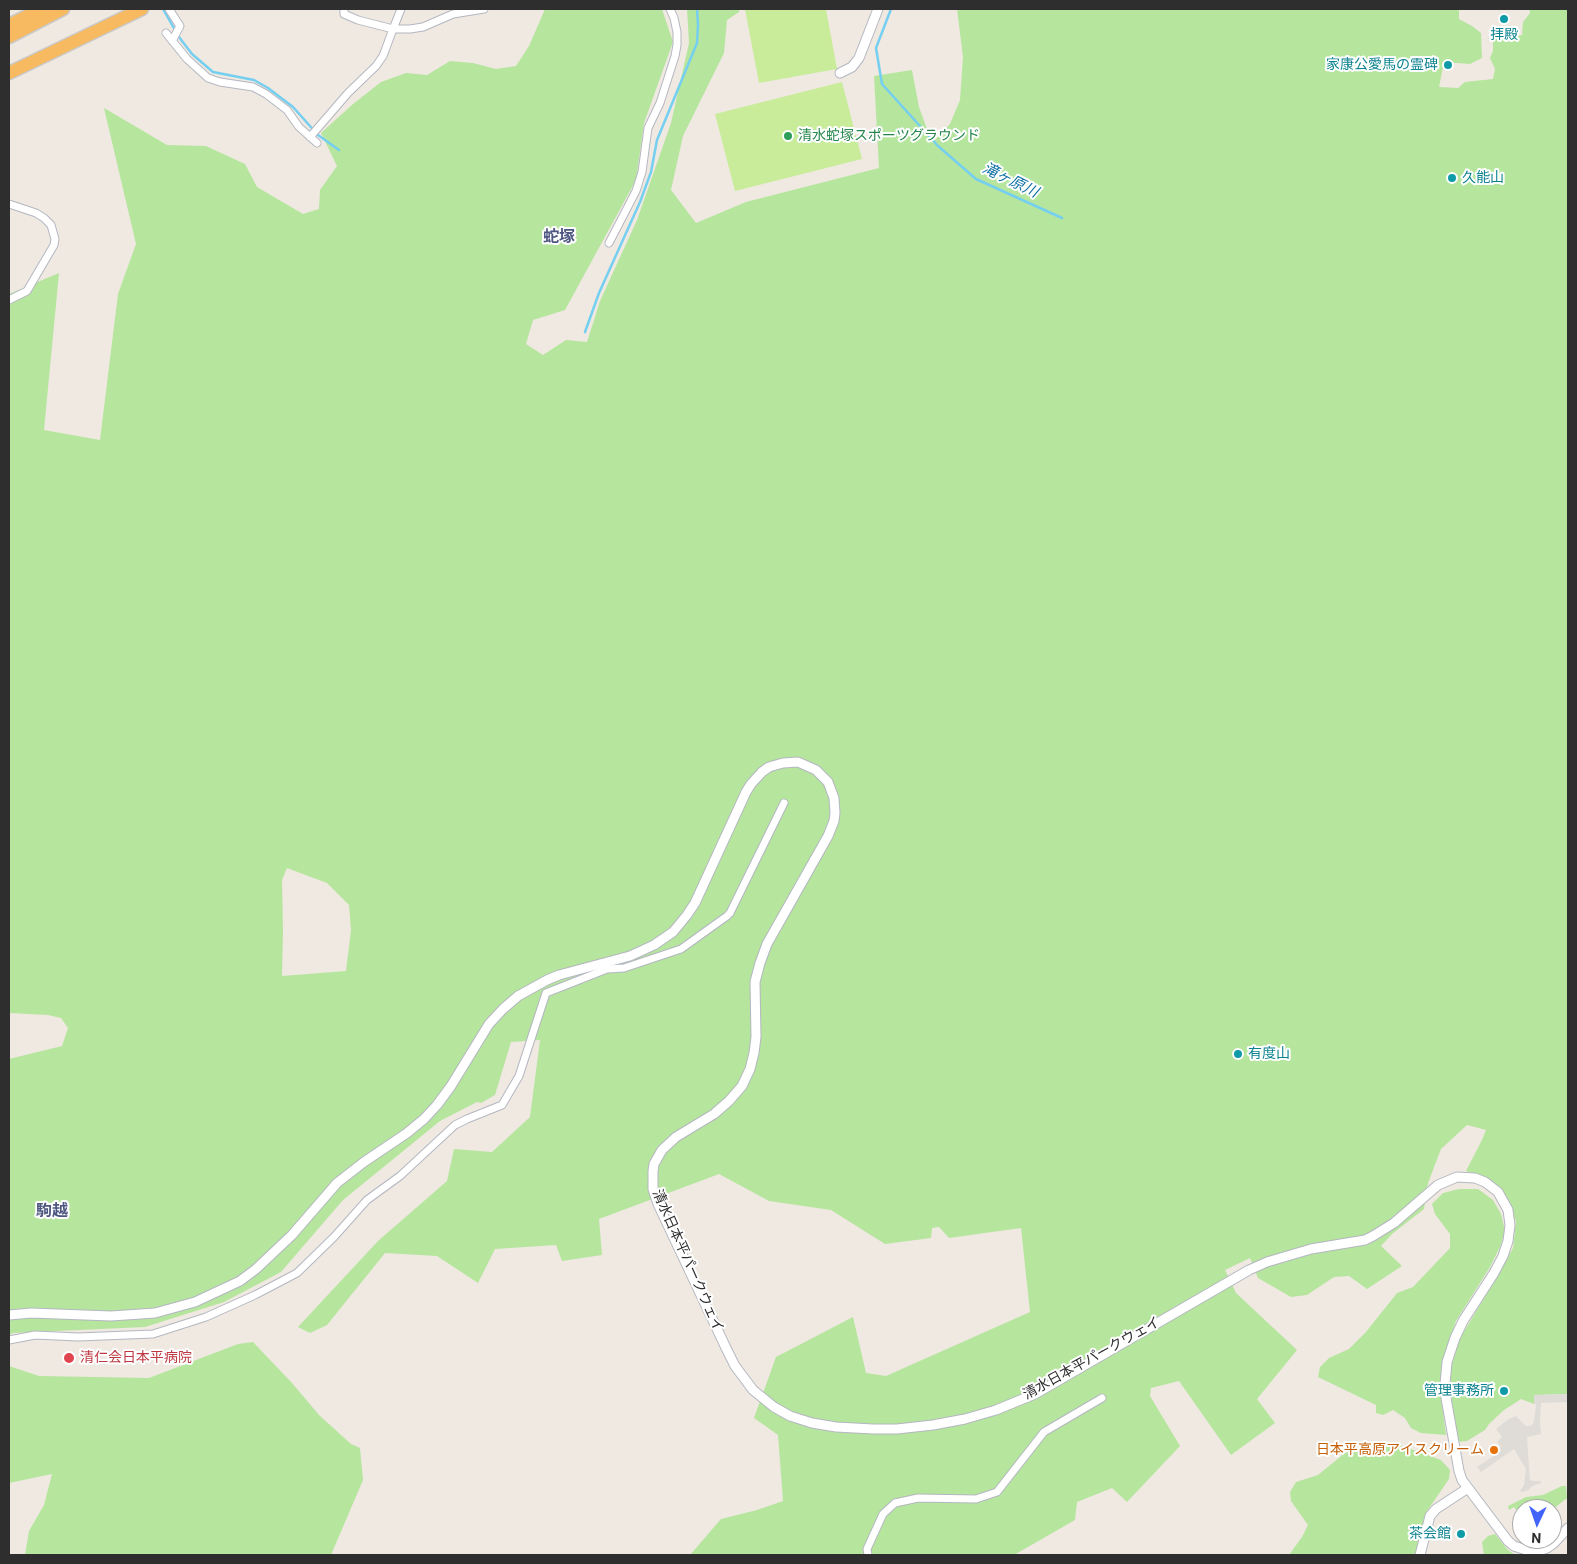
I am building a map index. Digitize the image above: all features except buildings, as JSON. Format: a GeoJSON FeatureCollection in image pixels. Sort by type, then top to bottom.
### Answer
{"type":"FeatureCollection","features":[{"type":"Feature","properties":{"kind":"highway"},"geometry":{"type":"LineString","coordinates":[[9,25],[41,9]]}},
{"type":"Feature","properties":{"kind":"highway"},"geometry":{"type":"LineString","coordinates":[[9,37],[63,9]]}},
{"type":"Feature","properties":{"kind":"highway"},"geometry":{"type":"LineString","coordinates":[[9,73],[142,9]]}},
{"type":"Feature","properties":{"kind":"street"},"geometry":{"type":"LineString","coordinates":[[169,9],[180,26],[172,41]]}},
{"type":"Feature","properties":{"kind":"street"},"geometry":{"type":"LineString","coordinates":[[344,9],[344,14],[358,20],[393,29],[423,27],[453,14],[484,9]]}},
{"type":"Feature","properties":{"kind":"street"},"geometry":{"type":"LineString","coordinates":[[310,136],[348,93],[376,66],[383,56],[401,9]]}},
{"type":"Feature","properties":{"kind":"street"},"geometry":{"type":"LineString","coordinates":[[609,243],[636,191],[642,172],[648,128],[660,103],[675,56],[677,32],[670,9]]}},
{"type":"Feature","properties":{"kind":"street"},"geometry":{"type":"LineString","coordinates":[[840,73],[852,67],[859,58],[878,9]]}},
{"type":"Feature","properties":{"kind":"street"},"geometry":{"type":"LineString","coordinates":[[166,33],[187,59],[208,78],[220,82],[253,87],[266,94],[287,110],[299,127],[317,143]]}},
{"type":"Feature","properties":{"kind":"street"},"geometry":{"type":"LineString","coordinates":[[9,204],[36,213],[44,218],[51,225],[55,239],[54,245],[28,291],[9,300]]}},
{"type":"Feature","properties":{"kind":"street","name":"清水日本平パークウェイ"},"geometry":{"type":"LineString","coordinates":[[9,1315],[111,1316],[155,1313],[175,1309],[202,1299],[240,1281],[256,1270],[292,1235],[337,1183],[407,1133],[431,1112],[451,1086],[489,1024],[518,996],[559,975],[630,956],[654,945],[673,932],[695,903],[746,792],[756,777],[769,767],[782,763],[798,762],[816,770],[828,782],[834,798],[834,821],[828,836],[767,944],[760,962],[755,982],[754,1053],[750,1069],[742,1086],[729,1101],[714,1114],[676,1137],[662,1150],[654,1164],[652,1180],[658,1204],[726,1348],[753,1390],[774,1407],[801,1420],[836,1427],[873,1430],[897,1429],[947,1423],[996,1410],[1035,1394],[1250,1270],[1267,1262],[1311,1249],[1365,1240],[1394,1223],[1438,1185],[1457,1177],[1475,1178],[1498,1192],[1508,1210],[1510,1234],[1503,1256],[1494,1273],[1463,1321],[1451,1349],[1446,1372],[1446,1398],[1459,1471],[1462,1480],[1468,1488]]}},
{"type":"Feature","properties":{"kind":"street"},"geometry":{"type":"LineString","coordinates":[[9,1340],[35,1335],[78,1337],[153,1334],[206,1317],[298,1273],[367,1200],[400,1176],[455,1125],[502,1105],[519,1076],[546,993],[607,969],[624,968],[681,949],[727,916],[784,803]]}},
{"type":"Feature","properties":{"kind":"street"},"geometry":{"type":"LineString","coordinates":[[868,1555],[868,1549],[883,1514],[895,1503],[918,1498],[976,1499],[997,1492],[1044,1432],[1102,1398]]}},
{"type":"Feature","properties":{"kind":"street"},"geometry":{"type":"LineString","coordinates":[[1420,1555],[1430,1516],[1436,1509],[1468,1488],[1508,1541],[1520,1549],[1539,1551],[1547,1548],[1568,1528]]}},
{"type":"Feature","properties":{"kind":"green space"},"geometry":{"type":"Polygon","coordinates":[[[545,9],[662,9],[673,42],[644,123],[636,180],[565,310],[533,320],[526,344],[543,355],[566,340],[587,342],[600,301],[637,220],[671,123],[689,43],[687,9],[739,9],[739,12],[727,20],[724,53],[683,136],[671,190],[696,223],[746,202],[879,168],[874,76],[912,70],[919,107],[932,143],[950,124],[960,100],[963,57],[957,9],[1459,9],[1459,19],[1481,33],[1482,58],[1470,64],[1444,62],[1439,87],[1458,88],[1465,82],[1493,79],[1495,69],[1490,58],[1493,51],[1493,38],[1504,32],[1506,27],[1510,27],[1517,36],[1522,35],[1523,22],[1530,13],[1529,9],[1568,9],[1568,1394],[1534,1395],[1534,1404],[1521,1399],[1504,1410],[1485,1430],[1467,1441],[1458,1442],[1451,1399],[1451,1367],[1460,1338],[1513,1248],[1516,1221],[1496,1186],[1485,1177],[1466,1171],[1486,1130],[1467,1125],[1441,1149],[1428,1183],[1424,1209],[1392,1234],[1381,1246],[1402,1266],[1367,1289],[1349,1276],[1334,1277],[1307,1295],[1291,1297],[1258,1278],[1250,1258],[1225,1270],[1236,1293],[1297,1350],[1257,1399],[1275,1423],[1231,1455],[1179,1381],[1151,1388],[1150,1396],[1180,1446],[1127,1502],[1112,1488],[1077,1502],[1075,1520],[1014,1555],[690,1555],[721,1519],[783,1501],[778,1435],[754,1418],[776,1357],[853,1317],[866,1373],[886,1376],[1030,1312],[1021,1228],[949,1238],[939,1227],[932,1228],[931,1238],[885,1244],[831,1210],[769,1201],[719,1174],[599,1219],[602,1255],[562,1261],[556,1245],[495,1249],[478,1283],[437,1256],[385,1253],[327,1325],[310,1333],[298,1327],[378,1241],[447,1181],[454,1149],[492,1152],[530,1117],[540,1040],[511,1042],[495,1095],[440,1121],[343,1200],[281,1272],[224,1302],[145,1327],[13,1333],[9,1335],[9,1059],[62,1046],[68,1028],[61,1018],[48,1015],[9,1013],[9,294],[59,273],[44,430],[100,440],[118,294],[136,244],[104,108],[167,145],[206,146],[245,164],[257,187],[303,214],[319,209],[320,190],[337,166],[321,133],[381,82],[406,73],[427,75],[450,61],[473,63],[496,69],[516,66],[529,46],[545,9]],[[287,868],[282,880],[282,976],[346,971],[351,930],[349,905],[327,883],[287,868]]]}},
{"type":"Feature","properties":{"kind":"green space"},"geometry":{"type":"Polygon","coordinates":[[[745,9],[826,9],[837,69],[759,83],[745,9]]]}},
{"type":"Feature","properties":{"kind":"green space","name":"清水蛇塚スポーツグラウンド"},"geometry":{"type":"Polygon","coordinates":[[[842,82],[862,159],[735,191],[715,114],[842,82]]]}},
{"type":"Feature","properties":{"kind":"green space"},"geometry":{"type":"Polygon","coordinates":[[[1459,1189],[1478,1189],[1493,1200],[1501,1214],[1505,1231],[1500,1247],[1490,1267],[1456,1321],[1448,1343],[1441,1369],[1441,1398],[1446,1435],[1421,1433],[1411,1428],[1405,1418],[1393,1410],[1383,1415],[1376,1413],[1376,1405],[1318,1377],[1320,1367],[1329,1358],[1349,1349],[1366,1332],[1397,1293],[1413,1287],[1450,1248],[1450,1234],[1435,1214],[1432,1204],[1443,1193],[1459,1189]]]}},
{"type":"Feature","properties":{"kind":"green space"},"geometry":{"type":"Polygon","coordinates":[[[253,1342],[319,1415],[351,1444],[360,1448],[363,1480],[331,1555],[25,1555],[29,1531],[44,1505],[52,1474],[9,1483],[9,1366],[39,1376],[149,1378],[238,1344],[253,1342]]]}},
{"type":"Feature","properties":{"kind":"green space"},"geometry":{"type":"Polygon","coordinates":[[[1394,1443],[1441,1460],[1450,1470],[1449,1479],[1425,1514],[1415,1555],[1289,1555],[1308,1525],[1291,1501],[1290,1492],[1296,1482],[1318,1475],[1345,1453],[1376,1445],[1394,1443]]]}},
{"type":"Feature","properties":{"kind":"green space"},"geometry":{"type":"Polygon","coordinates":[[[1566,1486],[1567,1498],[1562,1502],[1562,1499],[1522,1499],[1543,1495],[1566,1486]]]}},
{"type":"Feature","properties":{"kind":"green space"},"geometry":{"type":"Polygon","coordinates":[[[1495,1534],[1508,1550],[1515,1555],[1484,1555],[1482,1542],[1488,1536],[1495,1534]]]}},
{"type":"Feature","properties":{"kind":"shaded area"},"geometry":{"type":"Polygon","coordinates":[[[1568,1394],[1568,1402],[1541,1403],[1541,1434],[1527,1437],[1530,1480],[1541,1481],[1541,1483],[1532,1486],[1529,1490],[1520,1491],[1524,1485],[1526,1469],[1514,1449],[1481,1472],[1477,1467],[1501,1451],[1501,1447],[1497,1442],[1502,1437],[1496,1429],[1507,1420],[1516,1416],[1526,1426],[1531,1426],[1534,1422],[1536,1404],[1534,1404],[1534,1395],[1568,1394]]]}},
{"type":"Feature","properties":{"kind":"waterway"},"geometry":{"type":"LineString","coordinates":[[163,9],[179,37],[192,54],[213,72],[254,80],[268,88],[293,107],[318,135],[339,150]]}},
{"type":"Feature","properties":{"kind":"waterway"},"geometry":{"type":"LineString","coordinates":[[585,332],[599,293],[640,202],[651,172],[657,140],[697,43],[697,9]]}},
{"type":"Feature","properties":{"kind":"waterway","name":"滝ヶ原川"},"geometry":{"type":"LineString","coordinates":[[891,9],[876,48],[882,84],[938,146],[976,179],[1062,218]]}},
{"type":"Feature","properties":{"kind":"place","name":"拝殿"},"geometry":{"type":"Point","coordinates":[1504,19]}},
{"type":"Feature","properties":{"kind":"place","name":"家康公愛馬の霊碑"},"geometry":{"type":"Point","coordinates":[1448,65]}},
{"type":"Feature","properties":{"kind":"place","name":"清水蛇塚スポーツグラウンド"},"geometry":{"type":"Point","coordinates":[788,136]}},
{"type":"Feature","properties":{"kind":"place","name":"久能山"},"geometry":{"type":"Point","coordinates":[1452,178]}},
{"type":"Feature","properties":{"kind":"place","name":"有度山"},"geometry":{"type":"Point","coordinates":[1238,1054]}},
{"type":"Feature","properties":{"kind":"place","name":"清仁会日本平病院"},"geometry":{"type":"Point","coordinates":[69,1358]}},
{"type":"Feature","properties":{"kind":"place","name":"管理事務所"},"geometry":{"type":"Point","coordinates":[1504,1391]}},
{"type":"Feature","properties":{"kind":"place","name":"日本平高原アイスクリーム"},"geometry":{"type":"Point","coordinates":[1494,1450]}},
{"type":"Feature","properties":{"kind":"place","name":"茶会館"},"geometry":{"type":"Point","coordinates":[1461,1534]}},
{"type":"Feature","properties":{"kind":"district","name":"蛇塚"},"geometry":{"type":"Point","coordinates":[559,238]}},
{"type":"Feature","properties":{"kind":"district","name":"駒越"},"geometry":{"type":"Point","coordinates":[52,1212]}}]}
